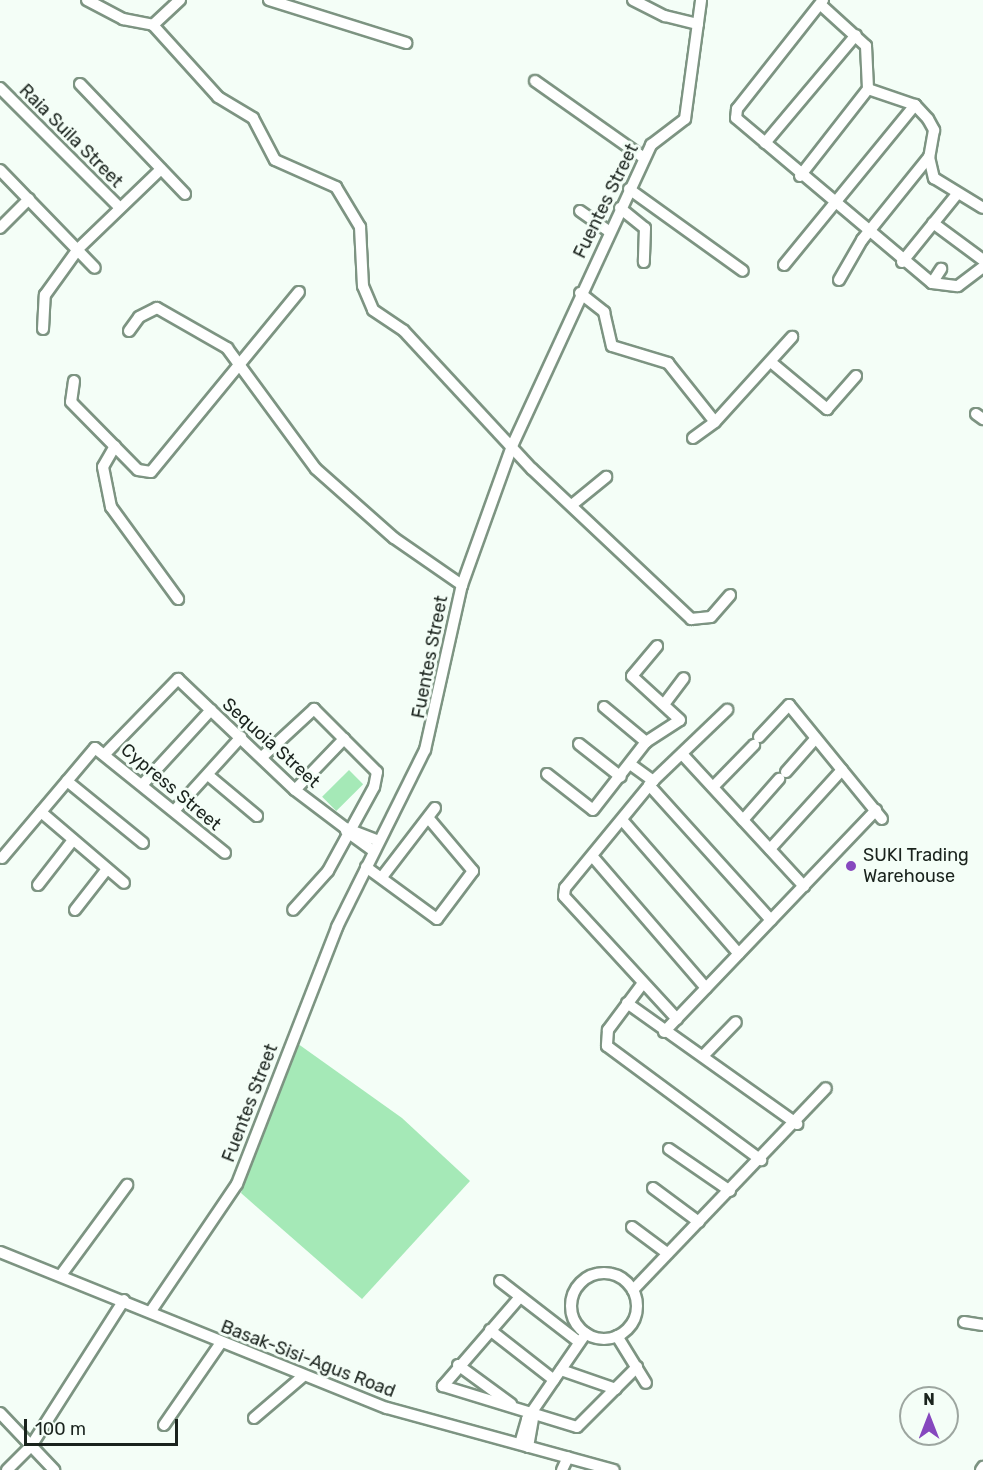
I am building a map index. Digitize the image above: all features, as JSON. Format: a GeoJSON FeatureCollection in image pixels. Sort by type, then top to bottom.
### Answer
{"type":"FeatureCollection","features":[{"type":"Feature","properties":{"kind":"street"},"geometry":{"type":"LineString","coordinates":[[87,0],[123,19],[153,25],[218,97],[253,118],[275,160],[336,187],[360,227],[363,286],[373,310],[404,331],[512,446],[691,619],[711,617],[730,595]]}},
{"type":"Feature","properties":{"kind":"street"},"geometry":{"type":"LineString","coordinates":[[153,25],[180,0]]}},
{"type":"Feature","properties":{"kind":"street"},"geometry":{"type":"LineString","coordinates":[[269,0],[406,43]]}},
{"type":"Feature","properties":{"kind":"street"},"geometry":{"type":"LineString","coordinates":[[633,0],[665,16],[698,24]]}},
{"type":"Feature","properties":{"kind":"street","name":"Fuentes Street"},"geometry":{"type":"LineString","coordinates":[[151,1311],[237,1184],[310,991],[366,867],[433,729],[462,585],[512,446],[580,293],[644,158],[651,145],[685,119],[701,0]]}},
{"type":"Feature","properties":{"kind":"street"},"geometry":{"type":"LineString","coordinates":[[800,176],[868,89],[866,46],[822,3],[737,109],[736,118],[800,176],[867,234],[932,283],[949,288],[983,267]]}},
{"type":"Feature","properties":{"kind":"street"},"geometry":{"type":"LineString","coordinates":[[765,143],[856,35]]}},
{"type":"Feature","properties":{"kind":"street"},"geometry":{"type":"LineString","coordinates":[[535,81],[644,158]]}},
{"type":"Feature","properties":{"kind":"street"},"geometry":{"type":"LineString","coordinates":[[80,84],[185,194]]}},
{"type":"Feature","properties":{"kind":"street","name":"Raia Suila Street"},"geometry":{"type":"LineString","coordinates":[[0,88],[119,207]]}},
{"type":"Feature","properties":{"kind":"street"},"geometry":{"type":"LineString","coordinates":[[868,89],[915,105],[934,130],[929,157],[934,178],[983,208]]}},
{"type":"Feature","properties":{"kind":"street"},"geometry":{"type":"LineString","coordinates":[[784,265],[915,105]]}},
{"type":"Feature","properties":{"kind":"street"},"geometry":{"type":"LineString","coordinates":[[839,280],[867,234],[929,157]]}},
{"type":"Feature","properties":{"kind":"street"},"geometry":{"type":"LineString","coordinates":[[43,329],[45,295],[78,249],[119,207],[162,169]]}},
{"type":"Feature","properties":{"kind":"street"},"geometry":{"type":"LineString","coordinates":[[0,170],[95,268]]}},
{"type":"Feature","properties":{"kind":"street"},"geometry":{"type":"LineString","coordinates":[[629,189],[743,271]]}},
{"type":"Feature","properties":{"kind":"street"},"geometry":{"type":"LineString","coordinates":[[902,262],[957,194]]}},
{"type":"Feature","properties":{"kind":"street"},"geometry":{"type":"LineString","coordinates":[[0,228],[29,199]]}},
{"type":"Feature","properties":{"kind":"street"},"geometry":{"type":"LineString","coordinates":[[620,208],[645,228],[644,262]]}},
{"type":"Feature","properties":{"kind":"street"},"geometry":{"type":"LineString","coordinates":[[580,211],[609,231]]}},
{"type":"Feature","properties":{"kind":"street"},"geometry":{"type":"LineString","coordinates":[[933,223],[983,260]]}},
{"type":"Feature","properties":{"kind":"street"},"geometry":{"type":"LineString","coordinates":[[932,283],[941,269]]}},
{"type":"Feature","properties":{"kind":"street"},"geometry":{"type":"LineString","coordinates":[[74,381],[71,402],[138,470],[152,471],[299,292]]}},
{"type":"Feature","properties":{"kind":"street"},"geometry":{"type":"LineString","coordinates":[[580,293],[604,312],[612,346],[668,363],[715,422]]}},
{"type":"Feature","properties":{"kind":"street"},"geometry":{"type":"LineString","coordinates":[[129,331],[148,310],[161,309],[227,348],[316,469],[394,538],[462,585]]}},
{"type":"Feature","properties":{"kind":"street"},"geometry":{"type":"LineString","coordinates":[[693,438],[715,422],[772,363],[792,337]]}},
{"type":"Feature","properties":{"kind":"street"},"geometry":{"type":"LineString","coordinates":[[772,363],[827,409],[856,376]]}},
{"type":"Feature","properties":{"kind":"street"},"geometry":{"type":"LineString","coordinates":[[115,446],[103,467],[111,507],[178,599]]}},
{"type":"Feature","properties":{"kind":"street"},"geometry":{"type":"LineString","coordinates":[[573,504],[606,477]]}},
{"type":"Feature","properties":{"kind":"street"},"geometry":{"type":"LineString","coordinates":[[547,774],[593,810],[646,742],[680,720],[665,703],[632,676],[657,646]]}},
{"type":"Feature","properties":{"kind":"street"},"geometry":{"type":"LineString","coordinates":[[665,703],[684,678]]}},
{"type":"Feature","properties":{"kind":"street","name":"Sequoia Street"},"geometry":{"type":"LineString","coordinates":[[105,754],[178,679],[296,790],[349,832],[377,846]]}},
{"type":"Feature","properties":{"kind":"street"},"geometry":{"type":"LineString","coordinates":[[664,1032],[804,886],[879,815],[789,705],[713,787]]}},
{"type":"Feature","properties":{"kind":"street"},"geometry":{"type":"LineString","coordinates":[[604,707],[646,742]]}},
{"type":"Feature","properties":{"kind":"street"},"geometry":{"type":"LineString","coordinates":[[262,757],[314,709],[376,772],[328,872],[293,910]]}},
{"type":"Feature","properties":{"kind":"street"},"geometry":{"type":"LineString","coordinates":[[142,785],[211,710]]}},
{"type":"Feature","properties":{"kind":"street"},"geometry":{"type":"LineString","coordinates":[[677,1019],[564,896],[568,883],[623,820],[651,783],[727,710]]}},
{"type":"Feature","properties":{"kind":"street"},"geometry":{"type":"LineString","coordinates":[[174,811],[241,737]]}},
{"type":"Feature","properties":{"kind":"street"},"geometry":{"type":"LineString","coordinates":[[743,820],[816,738]]}},
{"type":"Feature","properties":{"kind":"street"},"geometry":{"type":"LineString","coordinates":[[296,790],[344,739]]}},
{"type":"Feature","properties":{"kind":"street"},"geometry":{"type":"LineString","coordinates":[[579,744],[621,777]]}},
{"type":"Feature","properties":{"kind":"street","name":"Cypress Street"},"geometry":{"type":"LineString","coordinates":[[67,781],[95,748],[225,854]]}},
{"type":"Feature","properties":{"kind":"street"},"geometry":{"type":"LineString","coordinates":[[682,754],[804,886]]}},
{"type":"Feature","properties":{"kind":"street"},"geometry":{"type":"LineString","coordinates":[[630,764],[651,783],[771,920]]}},
{"type":"Feature","properties":{"kind":"street"},"geometry":{"type":"LineString","coordinates":[[770,849],[842,770]]}},
{"type":"Feature","properties":{"kind":"street"},"geometry":{"type":"LineString","coordinates":[[208,775],[257,816]]}},
{"type":"Feature","properties":{"kind":"street"},"geometry":{"type":"LineString","coordinates":[[2,858],[67,781],[143,843]]}},
{"type":"Feature","properties":{"kind":"street"},"geometry":{"type":"LineString","coordinates":[[382,877],[430,820],[435,808]]}},
{"type":"Feature","properties":{"kind":"street"},"geometry":{"type":"LineString","coordinates":[[41,812],[124,883]]}},
{"type":"Feature","properties":{"kind":"street"},"geometry":{"type":"LineString","coordinates":[[366,867],[382,877],[431,917],[442,915],[473,872],[430,820]]}},
{"type":"Feature","properties":{"kind":"street"},"geometry":{"type":"LineString","coordinates":[[623,820],[739,954]]}},
{"type":"Feature","properties":{"kind":"street"},"geometry":{"type":"LineString","coordinates":[[38,885],[73,840]]}},
{"type":"Feature","properties":{"kind":"street"},"geometry":{"type":"LineString","coordinates":[[592,857],[706,988]]}},
{"type":"Feature","properties":{"kind":"street"},"geometry":{"type":"LineString","coordinates":[[75,910],[107,868]]}},
{"type":"Feature","properties":{"kind":"street"},"geometry":{"type":"LineString","coordinates":[[643,983],[605,1036],[607,1046],[761,1160]]}},
{"type":"Feature","properties":{"kind":"street"},"geometry":{"type":"LineString","coordinates":[[627,1003],[664,1032],[703,1056],[796,1124]]}},
{"type":"Feature","properties":{"kind":"street"},"geometry":{"type":"LineString","coordinates":[[703,1056],[736,1022]]}},
{"type":"Feature","properties":{"kind":"street"},"geometry":{"type":"LineString","coordinates":[[501,1281],[520,1297],[583,1337],[617,1336],[636,1316],[633,1290],[796,1124],[826,1088]]}},
{"type":"Feature","properties":{"kind":"street"},"geometry":{"type":"LineString","coordinates":[[669,1149],[730,1191]]}},
{"type":"Feature","properties":{"kind":"street"},"geometry":{"type":"LineString","coordinates":[[62,1275],[127,1185]]}},
{"type":"Feature","properties":{"kind":"street"},"geometry":{"type":"LineString","coordinates":[[653,1188],[699,1222]]}},
{"type":"Feature","properties":{"kind":"street"},"geometry":{"type":"LineString","coordinates":[[632,1227],[667,1253]]}},
{"type":"Feature","properties":{"kind":"street","name":"Basak-Sisi-Agus Road"},"geometry":{"type":"LineString","coordinates":[[0,1252],[151,1311],[220,1344],[387,1408],[614,1470]]}},
{"type":"Feature","properties":{"kind":"street"},"geometry":{"type":"LineString","coordinates":[[583,1337],[573,1314],[579,1285],[607,1274],[633,1290]]}},
{"type":"Feature","properties":{"kind":"street"},"geometry":{"type":"LineString","coordinates":[[520,1297],[444,1381],[447,1389],[581,1426],[637,1367]]}},
{"type":"Feature","properties":{"kind":"street"},"geometry":{"type":"LineString","coordinates":[[7,1470],[31,1446],[124,1300]]}},
{"type":"Feature","properties":{"kind":"street"},"geometry":{"type":"LineString","coordinates":[[963,1322],[983,1326]]}},
{"type":"Feature","properties":{"kind":"street"},"geometry":{"type":"LineString","coordinates":[[490,1330],[554,1380]]}},
{"type":"Feature","properties":{"kind":"street"},"geometry":{"type":"LineString","coordinates":[[617,1336],[646,1383]]}},
{"type":"Feature","properties":{"kind":"street"},"geometry":{"type":"LineString","coordinates":[[524,1445],[534,1414],[583,1337]]}},
{"type":"Feature","properties":{"kind":"street"},"geometry":{"type":"LineString","coordinates":[[164,1425],[220,1344]]}},
{"type":"Feature","properties":{"kind":"street"},"geometry":{"type":"LineString","coordinates":[[458,1365],[516,1407]]}},
{"type":"Feature","properties":{"kind":"street"},"geometry":{"type":"LineString","coordinates":[[561,1370],[616,1389]]}},
{"type":"Feature","properties":{"kind":"street"},"geometry":{"type":"LineString","coordinates":[[254,1418],[302,1377]]}},
{"type":"Feature","properties":{"kind":"street"},"geometry":{"type":"LineString","coordinates":[[0,1413],[54,1470]]}},
{"type":"Feature","properties":{"kind":"street"},"geometry":{"type":"LineString","coordinates":[[562,1470],[568,1457]]}},
{"type":"Feature","properties":{"kind":"green space"},"geometry":{"type":"Polygon","coordinates":[[[349,770],[363,784],[336,811],[322,797],[349,770]]]}},
{"type":"Feature","properties":{"kind":"green space"},"geometry":{"type":"Polygon","coordinates":[[[294,1041],[402,1118],[470,1181],[362,1299],[241,1193],[294,1041]]]}},
{"type":"Feature","properties":{"kind":"place","name":"SUKI Trading Warehouse"},"geometry":{"type":"Point","coordinates":[851,866]}}]}
